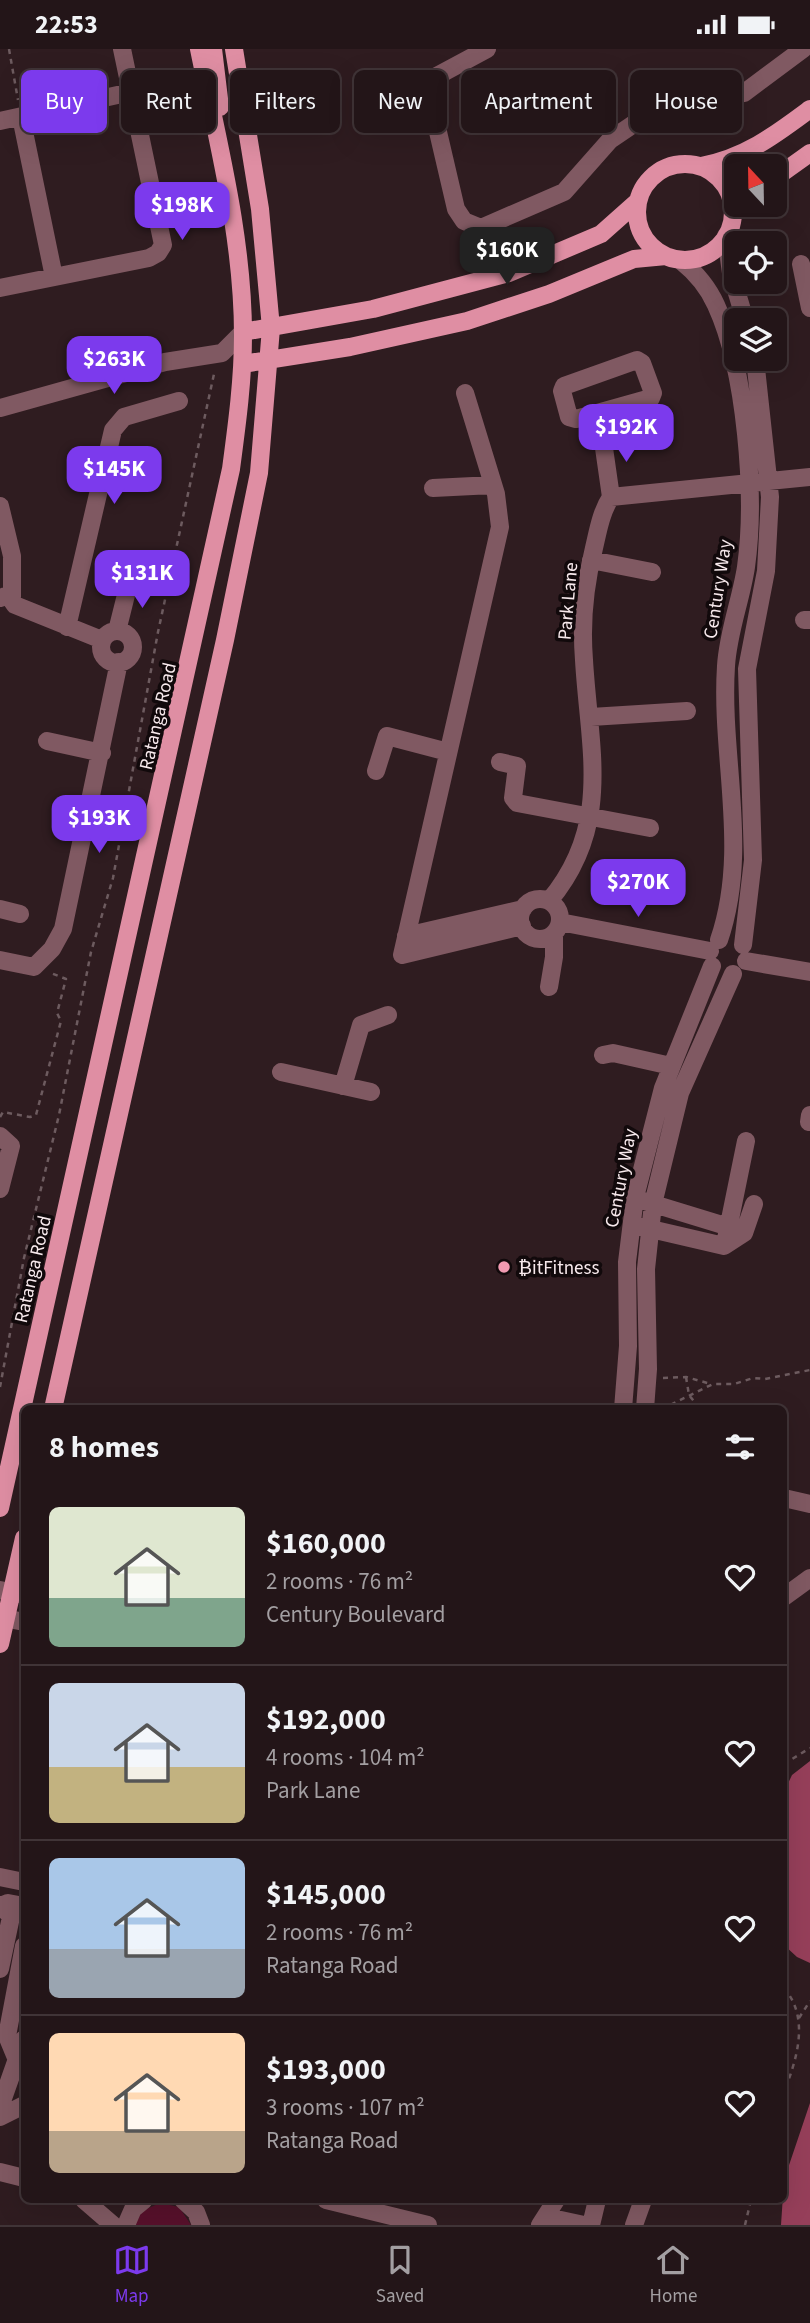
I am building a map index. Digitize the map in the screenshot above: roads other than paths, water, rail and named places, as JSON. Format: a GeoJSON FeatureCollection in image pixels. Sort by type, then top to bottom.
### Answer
{"type":"FeatureCollection","features":[{"type":"Feature","properties":{"kind":"main road","name":"Ratanga Road"},"geometry":{"type":"LineString","coordinates":[[23,1405],[197,634],[231,468],[243,364],[237,248],[199,49]]}},
{"type":"Feature","properties":{"kind":"main road"},"geometry":{"type":"LineString","coordinates":[[213,49],[220,100],[220,156]]}},
{"type":"Feature","properties":{"kind":"main road"},"geometry":{"type":"LineString","coordinates":[[54,1405],[225,640],[259,473],[271,327],[260,209],[234,49]]}},
{"type":"Feature","properties":{"kind":"main road"},"geometry":{"type":"LineString","coordinates":[[701,166],[739,157],[810,109]]}},
{"type":"Feature","properties":{"kind":"main road"},"geometry":{"type":"LineString","coordinates":[[788,169],[810,153]]}},
{"type":"Feature","properties":{"kind":"main road"},"geometry":{"type":"LineString","coordinates":[[243,332],[383,307],[509,273],[601,234],[637,202],[646,182],[661,170],[679,163],[701,166],[715,173],[724,184]]}},
{"type":"Feature","properties":{"kind":"main road"},"geometry":{"type":"LineString","coordinates":[[637,202],[637,221],[642,234],[652,247],[673,258]]}},
{"type":"Feature","properties":{"kind":"main road"},"geometry":{"type":"LineString","coordinates":[[243,364],[350,347],[467,321],[549,293],[634,259],[707,255],[724,238]]}},
{"type":"Feature","properties":{"kind":"main road","name":"Ratanga Road"},"geometry":{"type":"LineString","coordinates":[[0,1508],[21,1415]]}},
{"type":"Feature","properties":{"kind":"main road"},"geometry":{"type":"LineString","coordinates":[[0,1644],[3,1617],[21,1552]]}},
{"type":"Feature","properties":{"kind":"street"},"geometry":{"type":"LineString","coordinates":[[122,49],[129,70]]}},
{"type":"Feature","properties":{"kind":"street"},"geometry":{"type":"LineString","coordinates":[[487,49],[430,82],[430,97],[456,209],[464,221],[481,228],[564,192],[610,140],[641,118],[660,111],[744,93],[803,49]]}},
{"type":"Feature","properties":{"kind":"street"},"geometry":{"type":"LineString","coordinates":[[0,121],[21,117]]}},
{"type":"Feature","properties":{"kind":"street"},"geometry":{"type":"LineString","coordinates":[[24,133],[54,277]]}},
{"type":"Feature","properties":{"kind":"street"},"geometry":{"type":"LineString","coordinates":[[0,288],[149,258],[163,245],[143,133]]}},
{"type":"Feature","properties":{"kind":"street","name":"Century Way"},"geometry":{"type":"LineString","coordinates":[[645,1405],[648,1370],[645,1295],[635,1197],[650,1130],[669,1070],[728,913],[734,857],[726,667],[746,566],[748,485],[737,379],[725,329],[704,286],[673,258]]}},
{"type":"Feature","properties":{"kind":"street"},"geometry":{"type":"LineString","coordinates":[[801,264],[810,308]]}},
{"type":"Feature","properties":{"kind":"street"},"geometry":{"type":"LineString","coordinates":[[0,408],[165,362],[222,353],[243,332]]}},
{"type":"Feature","properties":{"kind":"street"},"geometry":{"type":"LineString","coordinates":[[222,353],[243,364]]}},
{"type":"Feature","properties":{"kind":"street"},"geometry":{"type":"LineString","coordinates":[[641,362],[652,397],[599,413],[571,419],[562,391],[564,386],[641,362]]}},
{"type":"Feature","properties":{"kind":"street"},"geometry":{"type":"LineString","coordinates":[[713,953],[722,974],[733,974],[741,969],[753,860],[747,669],[766,571],[769,483],[756,371]]}},
{"type":"Feature","properties":{"kind":"street"},"geometry":{"type":"LineString","coordinates":[[465,393],[493,485],[500,527],[402,955],[522,917],[532,901],[549,901],[558,909],[549,983],[536,938],[522,917]]}},
{"type":"Feature","properties":{"kind":"street"},"geometry":{"type":"LineString","coordinates":[[67,627],[113,430],[124,418],[179,401]]}},
{"type":"Feature","properties":{"kind":"street"},"geometry":{"type":"LineString","coordinates":[[599,413],[611,497],[810,477]]}},
{"type":"Feature","properties":{"kind":"street"},"geometry":{"type":"LineString","coordinates":[[433,488],[493,485]]}},
{"type":"Feature","properties":{"kind":"street","name":"Park Lane"},"geometry":{"type":"LineString","coordinates":[[549,901],[574,865],[589,815],[594,766],[583,636],[591,560],[602,518],[611,497]]}},
{"type":"Feature","properties":{"kind":"street"},"geometry":{"type":"LineString","coordinates":[[1,512],[14,571],[7,602],[67,627],[110,636],[128,636],[132,648],[128,659],[119,662],[105,658],[110,636],[130,579]]}},
{"type":"Feature","properties":{"kind":"street"},"geometry":{"type":"LineString","coordinates":[[591,560],[652,572]]}},
{"type":"Feature","properties":{"kind":"street"},"geometry":{"type":"LineString","coordinates":[[0,960],[34,967],[63,929],[119,662]]}},
{"type":"Feature","properties":{"kind":"street"},"geometry":{"type":"LineString","coordinates":[[591,717],[687,712]]}},
{"type":"Feature","properties":{"kind":"street"},"geometry":{"type":"LineString","coordinates":[[376,771],[383,741],[387,736],[448,752]]}},
{"type":"Feature","properties":{"kind":"street"},"geometry":{"type":"LineString","coordinates":[[47,741],[102,753]]}},
{"type":"Feature","properties":{"kind":"street"},"geometry":{"type":"LineString","coordinates":[[500,762],[518,768],[514,802],[649,828]]}},
{"type":"Feature","properties":{"kind":"street"},"geometry":{"type":"LineString","coordinates":[[0,909],[20,914]]}},
{"type":"Feature","properties":{"kind":"street"},"geometry":{"type":"LineString","coordinates":[[406,936],[522,917]]}},
{"type":"Feature","properties":{"kind":"street"},"geometry":{"type":"LineString","coordinates":[[536,938],[557,927],[713,953]]}},
{"type":"Feature","properties":{"kind":"street"},"geometry":{"type":"LineString","coordinates":[[713,953],[730,938],[744,953],[810,972]]}},
{"type":"Feature","properties":{"kind":"street","name":"Century Way"},"geometry":{"type":"LineString","coordinates":[[623,1405],[627,1376],[627,1262],[639,1226],[653,1204],[680,1093],[733,974]]}},
{"type":"Feature","properties":{"kind":"street"},"geometry":{"type":"LineString","coordinates":[[343,1086],[361,1025],[366,1020],[388,1015]]}},
{"type":"Feature","properties":{"kind":"street"},"geometry":{"type":"LineString","coordinates":[[282,1072],[371,1092]]}},
{"type":"Feature","properties":{"kind":"street"},"geometry":{"type":"LineString","coordinates":[[0,1136],[11,1146],[0,1189]]}},
{"type":"Feature","properties":{"kind":"street"},"geometry":{"type":"LineString","coordinates":[[730,1237],[746,1140]]}},
{"type":"Feature","properties":{"kind":"street"},"geometry":{"type":"LineString","coordinates":[[635,1197],[730,1237]]}},
{"type":"Feature","properties":{"kind":"street"},"geometry":{"type":"LineString","coordinates":[[639,1226],[730,1237],[748,1226],[754,1204]]}},
{"type":"Feature","properties":{"kind":"street"},"geometry":{"type":"LineString","coordinates":[[787,1499],[810,1504]]}},
{"type":"Feature","properties":{"kind":"street"},"geometry":{"type":"LineString","coordinates":[[787,1595],[810,1578]]}},
{"type":"Feature","properties":{"kind":"street"},"geometry":{"type":"LineString","coordinates":[[3,1617],[21,1621]]}},
{"type":"Feature","properties":{"kind":"street"},"geometry":{"type":"LineString","coordinates":[[0,1877],[21,1881]]}},
{"type":"Feature","properties":{"kind":"street"},"geometry":{"type":"LineString","coordinates":[[0,1969],[14,1907]]}},
{"type":"Feature","properties":{"kind":"street"},"geometry":{"type":"LineString","coordinates":[[0,2108],[17,2060],[11,2034],[21,1966]]}},
{"type":"Feature","properties":{"kind":"street"},"geometry":{"type":"LineString","coordinates":[[0,2117],[21,2106]]}},
{"type":"Feature","properties":{"kind":"street"},"geometry":{"type":"LineString","coordinates":[[0,2172],[21,2177]]}},
{"type":"Feature","properties":{"kind":"street"},"geometry":{"type":"LineString","coordinates":[[87,2203],[113,2225]]}},
{"type":"Feature","properties":{"kind":"street"},"geometry":{"type":"LineString","coordinates":[[125,2225],[136,2203]]}},
{"type":"Feature","properties":{"kind":"street"},"geometry":{"type":"LineString","coordinates":[[189,2203],[201,2225]]}},
{"type":"Feature","properties":{"kind":"street"},"geometry":{"type":"LineString","coordinates":[[338,2203],[428,2225]]}},
{"type":"Feature","properties":{"kind":"street"},"geometry":{"type":"LineString","coordinates":[[554,2203],[543,2221],[584,2225]]}},
{"type":"Feature","properties":{"kind":"street"},"geometry":{"type":"LineString","coordinates":[[591,2225],[596,2203]]}},
{"type":"Feature","properties":{"kind":"street"},"geometry":{"type":"LineString","coordinates":[[634,2225],[642,2203]]}},
{"type":"Feature","properties":{"kind":"place","name":"₿itFitness"},"geometry":{"type":"Point","coordinates":[504,1267]}}]}
